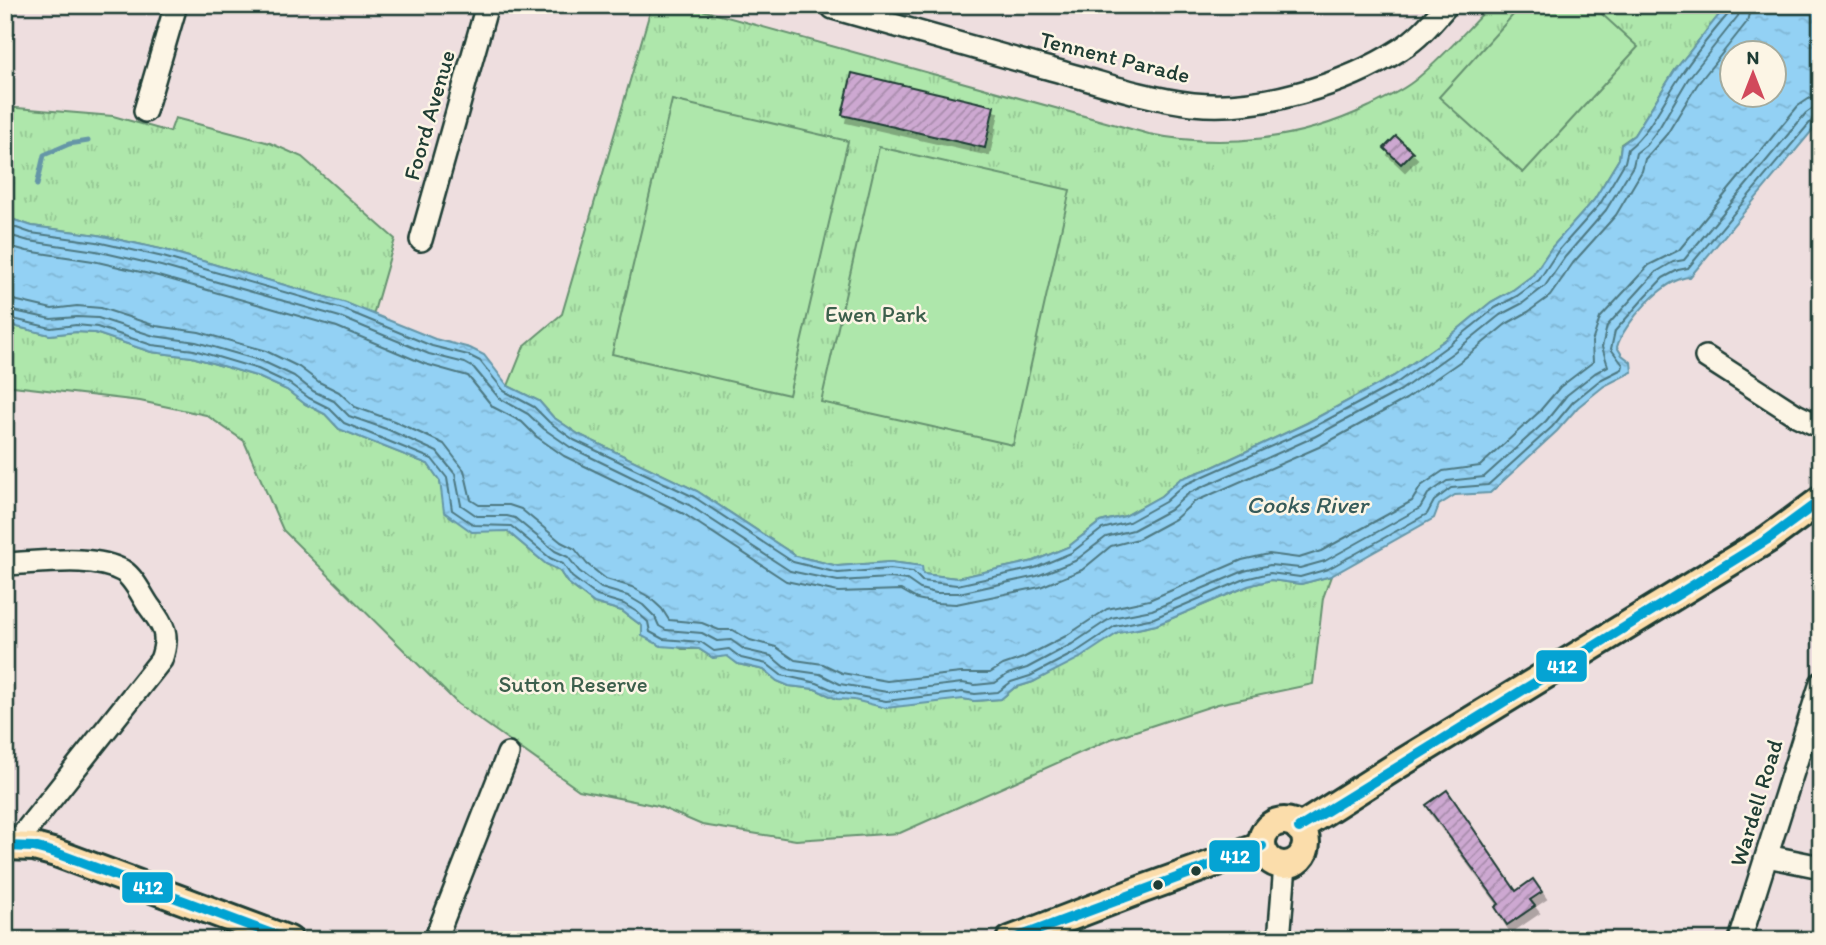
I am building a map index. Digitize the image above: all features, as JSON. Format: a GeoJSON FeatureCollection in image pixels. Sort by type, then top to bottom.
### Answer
{"type":"FeatureCollection","features":[{"type":"Feature","properties":{"kind":"main road"},"geometry":{"type":"LineString","coordinates":[[1299,828],[1768,540],[1821,500]]}},
{"type":"Feature","properties":{"kind":"main road"},"geometry":{"type":"LineString","coordinates":[[1768,540],[1821,519]]}},
{"type":"Feature","properties":{"kind":"main road"},"geometry":{"type":"LineString","coordinates":[[1277,822],[1289,822],[1299,828],[1305,840],[1303,854],[1285,865],[1268,858],[1262,846],[1267,829],[1277,822]]}},
{"type":"Feature","properties":{"kind":"main road"},"geometry":{"type":"LineString","coordinates":[[1010,940],[1143,888],[1262,846]]}},
{"type":"Feature","properties":{"kind":"main road"},"geometry":{"type":"LineString","coordinates":[[7,847],[56,853],[289,940]]}},
{"type":"Feature","properties":{"kind":"street"},"geometry":{"type":"LineString","coordinates":[[145,111],[176,5]]}},
{"type":"Feature","properties":{"kind":"street","name":"Foord Avenue"},"geometry":{"type":"LineString","coordinates":[[421,240],[487,5]]}},
{"type":"Feature","properties":{"kind":"street","name":"Tennent Parade"},"geometry":{"type":"LineString","coordinates":[[833,7],[1157,98],[1215,105],[1296,95],[1328,86],[1401,50],[1447,5]]}},
{"type":"Feature","properties":{"kind":"street"},"geometry":{"type":"LineString","coordinates":[[1706,357],[1796,415],[1821,427]]}},
{"type":"Feature","properties":{"kind":"street"},"geometry":{"type":"LineString","coordinates":[[1796,415],[1821,441]]}},
{"type":"Feature","properties":{"kind":"street"},"geometry":{"type":"LineString","coordinates":[[5,564],[83,561],[102,563],[126,572],[163,626],[167,643],[160,660],[24,833],[7,847]]}},
{"type":"Feature","properties":{"kind":"street","name":"Wardell Road"},"geometry":{"type":"LineString","coordinates":[[1740,940],[1821,683]]}},
{"type":"Feature","properties":{"kind":"street"},"geometry":{"type":"LineString","coordinates":[[435,940],[508,754]]}},
{"type":"Feature","properties":{"kind":"street"},"geometry":{"type":"LineString","coordinates":[[1767,856],[1821,867]]}},
{"type":"Feature","properties":{"kind":"street"},"geometry":{"type":"LineString","coordinates":[[1279,940],[1285,865]]}},
{"type":"Feature","properties":{"kind":"green space","name":"Ewen Park"},"geometry":{"type":"Polygon","coordinates":[[[652,5],[684,5],[1149,134],[1205,141],[1233,141],[1288,134],[1316,127],[1392,95],[1414,81],[1434,63],[1491,5],[1727,5],[1675,70],[1634,135],[1621,144],[1619,159],[1594,200],[1552,247],[1533,275],[1513,290],[1491,302],[1445,340],[1394,376],[1307,423],[1213,467],[1180,479],[1161,496],[1125,516],[1100,522],[1068,547],[1034,561],[957,578],[923,574],[921,566],[890,562],[838,566],[796,556],[697,491],[578,434],[553,417],[539,401],[508,386],[524,346],[562,314],[652,5]]]}},
{"type":"Feature","properties":{"kind":"green space"},"geometry":{"type":"Polygon","coordinates":[[[1522,5],[1592,5],[1638,47],[1523,173],[1439,97],[1522,5]]]}},
{"type":"Feature","properties":{"kind":"green space"},"geometry":{"type":"Polygon","coordinates":[[[672,100],[848,141],[789,395],[612,354],[672,100]]]}},
{"type":"Feature","properties":{"kind":"green space"},"geometry":{"type":"Polygon","coordinates":[[[5,107],[113,116],[170,132],[175,118],[270,143],[302,157],[395,239],[373,315],[346,303],[165,250],[98,235],[32,226],[5,217],[5,107]]]}},
{"type":"Feature","properties":{"kind":"green space"},"geometry":{"type":"Polygon","coordinates":[[[879,147],[1070,190],[1013,445],[821,402],[879,147]]]}},
{"type":"Feature","properties":{"kind":"green space","name":"Sutton Reserve"},"geometry":{"type":"Polygon","coordinates":[[[5,324],[50,335],[95,333],[151,352],[192,357],[256,376],[287,390],[305,404],[325,414],[339,429],[428,464],[440,481],[444,503],[492,531],[507,531],[546,564],[559,570],[567,582],[594,603],[622,611],[682,649],[699,649],[713,658],[727,655],[738,664],[764,670],[777,681],[789,686],[815,689],[837,699],[1001,699],[1014,688],[1033,682],[1118,633],[1156,625],[1248,586],[1271,580],[1301,584],[1331,576],[1323,598],[1313,684],[1218,704],[1111,739],[900,833],[796,840],[702,825],[658,806],[579,790],[458,704],[283,530],[244,441],[206,415],[140,401],[5,385],[5,324]]]}},
{"type":"Feature","properties":{"kind":"water","name":"Cooks River"},"geometry":{"type":"Polygon","coordinates":[[[1727,5],[1821,5],[1821,120],[1690,277],[1680,279],[1657,293],[1627,326],[1617,347],[1631,362],[1632,372],[1604,386],[1578,407],[1557,431],[1490,493],[1455,495],[1439,505],[1434,518],[1331,576],[1301,584],[1271,580],[1248,586],[1156,625],[1118,633],[1080,658],[1033,682],[1014,688],[1001,699],[963,699],[886,708],[837,699],[815,689],[789,686],[777,681],[764,670],[738,664],[727,656],[713,658],[699,649],[661,646],[642,636],[642,626],[622,611],[594,603],[567,582],[559,570],[546,564],[507,531],[472,532],[444,512],[440,481],[428,464],[339,429],[325,414],[305,404],[287,390],[256,376],[192,357],[151,352],[95,333],[50,335],[5,324],[5,217],[32,226],[98,235],[165,250],[346,303],[435,339],[470,348],[484,355],[508,386],[539,401],[553,417],[578,434],[697,491],[796,556],[838,566],[890,562],[922,566],[923,574],[957,578],[1034,561],[1068,547],[1100,522],[1125,516],[1161,496],[1180,479],[1213,467],[1307,423],[1394,376],[1445,340],[1491,302],[1533,275],[1552,247],[1594,200],[1619,159],[1621,145],[1634,135],[1675,70],[1727,5]]]}},
{"type":"Feature","properties":{"kind":"building"},"geometry":{"type":"Polygon","coordinates":[[[852,73],[994,106],[985,148],[842,115],[852,73]]]}},
{"type":"Feature","properties":{"kind":"building"},"geometry":{"type":"Polygon","coordinates":[[[1396,136],[1413,152],[1401,164],[1384,148],[1396,136]]]}},
{"type":"Feature","properties":{"kind":"building"},"geometry":{"type":"Polygon","coordinates":[[[1447,790],[1516,891],[1533,879],[1542,892],[1530,900],[1535,906],[1507,925],[1495,907],[1499,904],[1426,805],[1447,790]]]}},
{"type":"Feature","properties":{"kind":"waterway"},"geometry":{"type":"LineString","coordinates":[[37,185],[44,155],[69,144],[88,141]]}},
{"type":"Feature","properties":{"kind":"transit line","name":"412"},"geometry":{"type":"LineString","coordinates":[[1299,828],[1768,539],[1821,500]]}},
{"type":"Feature","properties":{"kind":"transit line","name":"412"},"geometry":{"type":"LineString","coordinates":[[5,846],[34,847],[56,853],[288,940]]}},
{"type":"Feature","properties":{"kind":"transit line","name":"412"},"geometry":{"type":"LineString","coordinates":[[1011,940],[1262,846]]}}]}
